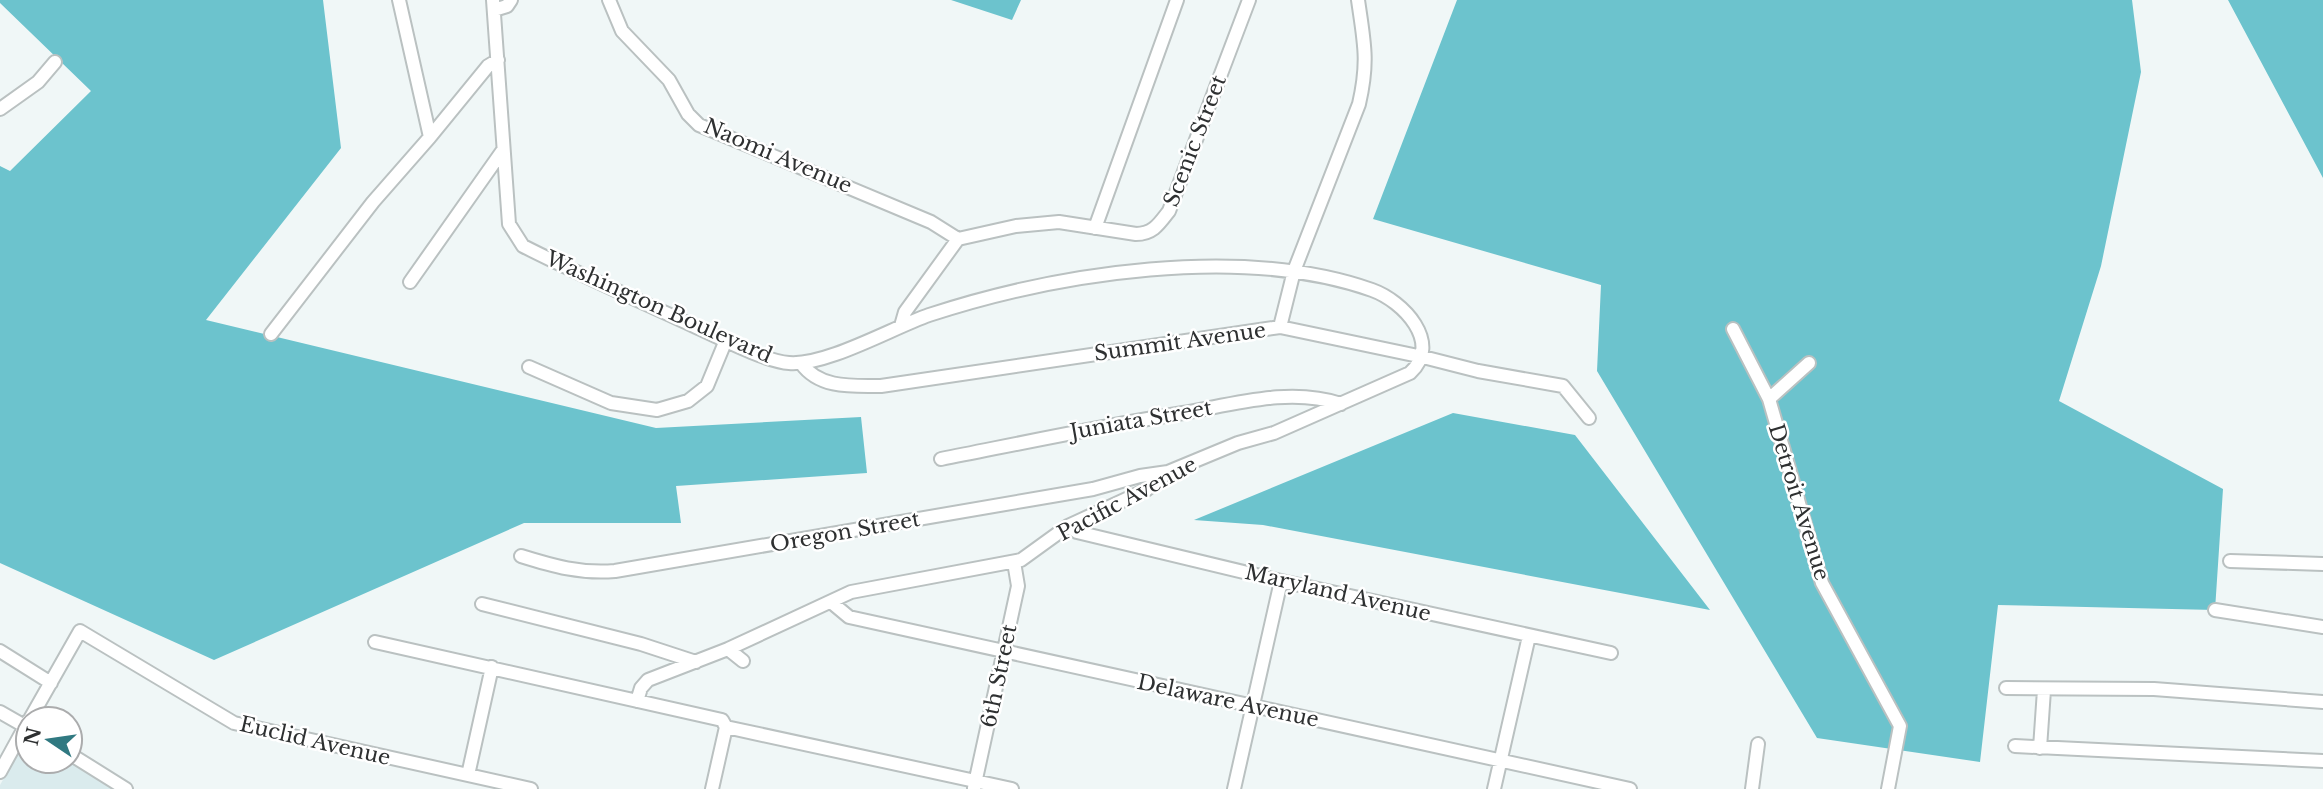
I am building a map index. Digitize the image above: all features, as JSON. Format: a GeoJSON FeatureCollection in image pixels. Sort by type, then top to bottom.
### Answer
{"type":"FeatureCollection","features":[{"type":"Feature","properties":{"kind":"street"},"geometry":{"type":"LineString","coordinates":[[399,0],[430,137]]}},
{"type":"Feature","properties":{"kind":"street"},"geometry":{"type":"LineString","coordinates":[[493,5],[507,6],[512,0]]}},
{"type":"Feature","properties":{"kind":"street","name":"Naomi Avenue"},"geometry":{"type":"LineString","coordinates":[[609,0],[622,31],[669,80],[688,114],[699,125],[931,222],[958,239]]}},
{"type":"Feature","properties":{"kind":"street"},"geometry":{"type":"LineString","coordinates":[[1095,228],[1177,0]]}},
{"type":"Feature","properties":{"kind":"street","name":"Scenic Street"},"geometry":{"type":"LineString","coordinates":[[958,239],[1016,226],[1050,223],[1136,234],[1146,234],[1157,227],[1169,211],[1249,0]]}},
{"type":"Feature","properties":{"kind":"street"},"geometry":{"type":"LineString","coordinates":[[1280,327],[1294,271],[1359,104],[1366,75],[1358,0]]}},
{"type":"Feature","properties":{"kind":"street","name":"Washington Boulevard"},"geometry":{"type":"LineString","coordinates":[[493,5],[509,224],[523,246],[775,360],[802,363],[824,357],[928,316],[1002,294],[1131,272],[1191,266],[1294,271]]}},
{"type":"Feature","properties":{"kind":"street"},"geometry":{"type":"LineString","coordinates":[[271,334],[373,202],[488,66],[498,60]]}},
{"type":"Feature","properties":{"kind":"street"},"geometry":{"type":"LineString","coordinates":[[0,109],[38,82],[55,62]]}},
{"type":"Feature","properties":{"kind":"street"},"geometry":{"type":"LineString","coordinates":[[410,282],[503,150]]}},
{"type":"Feature","properties":{"kind":"street"},"geometry":{"type":"LineString","coordinates":[[901,326],[905,312],[958,239]]}},
{"type":"Feature","properties":{"kind":"street"},"geometry":{"type":"LineString","coordinates":[[1294,271],[1385,295],[1416,325],[1423,341],[1423,357]]}},
{"type":"Feature","properties":{"kind":"street","name":"Summit Avenue"},"geometry":{"type":"LineString","coordinates":[[802,363],[808,372],[822,380],[848,386],[881,386],[1280,327],[1478,371],[1563,386],[1589,418]]}},
{"type":"Feature","properties":{"kind":"street","name":"Detroit Avenue"},"geometry":{"type":"LineString","coordinates":[[1734,329],[1769,399],[1822,583],[1900,726],[1888,789]]}},
{"type":"Feature","properties":{"kind":"street"},"geometry":{"type":"LineString","coordinates":[[529,367],[611,403],[657,410],[688,401],[707,386],[726,340]]}},
{"type":"Feature","properties":{"kind":"street","name":"Pacific Avenue"},"geometry":{"type":"LineString","coordinates":[[637,701],[641,688],[648,680],[728,649],[852,592],[1014,562],[1027,557],[1068,526],[1146,490],[1168,472],[1341,404],[1410,373],[1423,357]]}},
{"type":"Feature","properties":{"kind":"street"},"geometry":{"type":"LineString","coordinates":[[1769,399],[1809,363]]}},
{"type":"Feature","properties":{"kind":"street","name":"Juniata Street"},"geometry":{"type":"LineString","coordinates":[[941,459],[1242,402],[1296,397],[1325,399],[1341,404]]}},
{"type":"Feature","properties":{"kind":"street","name":"Oregon Street"},"geometry":{"type":"LineString","coordinates":[[521,556],[570,570],[593,573],[615,571],[1093,489],[1140,476],[1168,472]]}},
{"type":"Feature","properties":{"kind":"street","name":"Maryland Avenue"},"geometry":{"type":"LineString","coordinates":[[1068,526],[1088,535],[1281,581],[1611,653]]}},
{"type":"Feature","properties":{"kind":"street"},"geometry":{"type":"LineString","coordinates":[[2230,561],[2323,564]]}},
{"type":"Feature","properties":{"kind":"street","name":"6th Street"},"geometry":{"type":"LineString","coordinates":[[975,785],[1018,586],[1014,562]]}},
{"type":"Feature","properties":{"kind":"street"},"geometry":{"type":"LineString","coordinates":[[1234,789],[1281,581]]}},
{"type":"Feature","properties":{"kind":"street","name":"Delaware Avenue"},"geometry":{"type":"LineString","coordinates":[[831,602],[849,617],[1630,789]]}},
{"type":"Feature","properties":{"kind":"street"},"geometry":{"type":"LineString","coordinates":[[482,604],[676,653],[696,662]]}},
{"type":"Feature","properties":{"kind":"street"},"geometry":{"type":"LineString","coordinates":[[2215,610],[2323,627]]}},
{"type":"Feature","properties":{"kind":"street","name":"Euclid Avenue"},"geometry":{"type":"LineString","coordinates":[[51,683],[80,631],[234,723],[531,789]]}},
{"type":"Feature","properties":{"kind":"street"},"geometry":{"type":"LineString","coordinates":[[1494,789],[1529,636]]}},
{"type":"Feature","properties":{"kind":"street"},"geometry":{"type":"LineString","coordinates":[[375,642],[637,701],[975,785],[1012,789]]}},
{"type":"Feature","properties":{"kind":"street"},"geometry":{"type":"LineString","coordinates":[[728,649],[743,661]]}},
{"type":"Feature","properties":{"kind":"street"},"geometry":{"type":"LineString","coordinates":[[0,651],[51,683],[39,705]]}},
{"type":"Feature","properties":{"kind":"street"},"geometry":{"type":"LineString","coordinates":[[468,775],[492,667]]}},
{"type":"Feature","properties":{"kind":"street"},"geometry":{"type":"LineString","coordinates":[[2006,688],[2154,689],[2323,702]]}},
{"type":"Feature","properties":{"kind":"street"},"geometry":{"type":"LineString","coordinates":[[2040,748],[2044,690]]}},
{"type":"Feature","properties":{"kind":"street"},"geometry":{"type":"LineString","coordinates":[[712,789],[724,724]]}},
{"type":"Feature","properties":{"kind":"street"},"geometry":{"type":"LineString","coordinates":[[1752,789],[1758,744]]}},
{"type":"Feature","properties":{"kind":"street"},"geometry":{"type":"LineString","coordinates":[[2015,746],[2323,761]]}},
{"type":"Feature","properties":{"kind":"street"},"geometry":{"type":"LineString","coordinates":[[0,772],[14,748]]}},
{"type":"Feature","properties":{"kind":"street"},"geometry":{"type":"LineString","coordinates":[[84,763],[126,789]]}},
{"type":"Feature","properties":{"kind":"shaded area"},"geometry":{"type":"Polygon","coordinates":[[[0,0],[323,0],[341,148],[206,320],[656,428],[861,417],[867,473],[676,486],[681,523],[524,523],[214,660],[0,563],[0,166],[10,171],[91,91],[0,3],[0,0]]]}},
{"type":"Feature","properties":{"kind":"shaded area"},"geometry":{"type":"Polygon","coordinates":[[[951,0],[1021,0],[1012,20],[951,0]]]}},
{"type":"Feature","properties":{"kind":"shaded area"},"geometry":{"type":"Polygon","coordinates":[[[1457,0],[2132,0],[2141,72],[2101,266],[2059,401],[2223,489],[2215,610],[1998,605],[1980,762],[1817,738],[1597,371],[1601,285],[1373,219],[1457,0]]]}},
{"type":"Feature","properties":{"kind":"shaded area"},"geometry":{"type":"Polygon","coordinates":[[[2228,0],[2323,0],[2323,178],[2228,0]]]}},
{"type":"Feature","properties":{"kind":"shaded area"},"geometry":{"type":"Polygon","coordinates":[[[1453,413],[1575,435],[1710,610],[1263,525],[1194,520],[1453,413]]]}},
{"type":"Feature","properties":{"kind":"shaded area"},"geometry":{"type":"Polygon","coordinates":[[[14,761],[14,775],[84,775],[84,770],[116,789],[0,789],[14,761]]]}}]}
